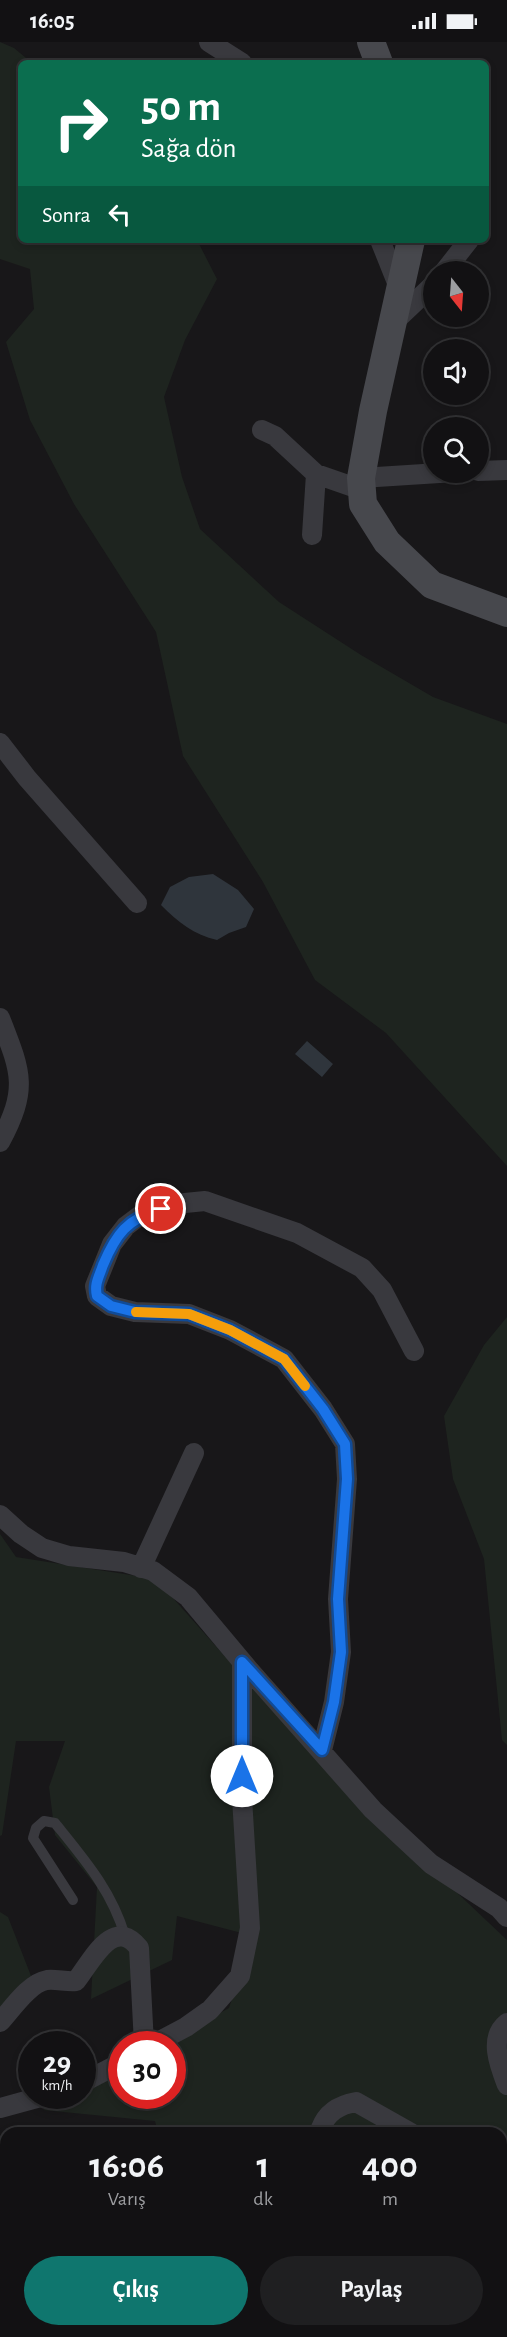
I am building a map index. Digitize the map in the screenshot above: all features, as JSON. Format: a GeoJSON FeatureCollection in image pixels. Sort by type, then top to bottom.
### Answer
{"type":"FeatureCollection","features":[{"type":"Feature","properties":{"kind":"street"},"geometry":{"type":"LineString","coordinates":[[209,42],[237,60]]}},
{"type":"Feature","properties":{"kind":"street"},"geometry":{"type":"LineString","coordinates":[[370,42],[378,60]]}},
{"type":"Feature","properties":{"kind":"street"},"geometry":{"type":"LineString","coordinates":[[381,243],[400,290]]}},
{"type":"Feature","properties":{"kind":"street"},"geometry":{"type":"LineString","coordinates":[[410,243],[373,411],[361,484],[363,504],[387,542],[432,585],[507,613]]}},
{"type":"Feature","properties":{"kind":"street"},"geometry":{"type":"LineString","coordinates":[[453,261],[467,243]]}},
{"type":"Feature","properties":{"kind":"street"},"geometry":{"type":"LineString","coordinates":[[394,322],[423,294]]}},
{"type":"Feature","properties":{"kind":"street"},"geometry":{"type":"LineString","coordinates":[[262,430],[275,436],[316,474],[361,484],[423,476]]}},
{"type":"Feature","properties":{"kind":"street"},"geometry":{"type":"LineString","coordinates":[[489,471],[507,470]]}},
{"type":"Feature","properties":{"kind":"street"},"geometry":{"type":"LineString","coordinates":[[312,535],[316,474]]}},
{"type":"Feature","properties":{"kind":"street"},"geometry":{"type":"LineString","coordinates":[[0,743],[27,778],[137,903]]}},
{"type":"Feature","properties":{"kind":"street"},"geometry":{"type":"LineString","coordinates":[[0,1018],[17,1063],[20,1088],[10,1123],[0,1142]]}},
{"type":"Feature","properties":{"kind":"street"},"geometry":{"type":"LineString","coordinates":[[322,1750],[334,1702],[341,1652],[338,1599],[347,1479],[345,1444],[323,1409],[284,1359],[230,1330],[189,1314],[135,1312],[111,1306],[97,1296],[95,1286],[112,1244],[126,1226],[142,1215],[185,1203],[205,1201],[297,1233],[362,1268],[382,1290],[414,1351]]}},
{"type":"Feature","properties":{"kind":"street"},"geometry":{"type":"LineString","coordinates":[[141,1568],[194,1453]]}},
{"type":"Feature","properties":{"kind":"street"},"geometry":{"type":"LineString","coordinates":[[0,1515],[21,1534],[42,1548],[69,1556],[124,1562],[153,1571],[188,1597],[242,1662],[373,1810],[430,1864],[499,1908],[507,1917]]}},
{"type":"Feature","properties":{"kind":"street"},"geometry":{"type":"LineString","coordinates":[[178,2031],[210,2010],[240,1976],[250,1928],[242,1798],[242,1662]]}},
{"type":"Feature","properties":{"kind":"street"},"geometry":{"type":"LineString","coordinates":[[0,2022],[32,1988],[43,1981],[76,1981],[101,1947],[110,1939],[125,1936],[132,1939],[139,1948],[143,2031]]}},
{"type":"Feature","properties":{"kind":"street"},"geometry":{"type":"LineString","coordinates":[[507,2023],[498,2036],[497,2051],[507,2085]]}},
{"type":"Feature","properties":{"kind":"street"},"geometry":{"type":"LineString","coordinates":[[321,2127],[326,2116],[338,2107],[356,2102],[400,2127]]}},
{"type":"Feature","properties":{"kind":"street"},"geometry":{"type":"LineString","coordinates":[[0,2108],[18,2103]]}},
{"type":"Feature","properties":{"kind":"lane"},"geometry":{"type":"LineString","coordinates":[[73,1900],[33,1838],[36,1828],[44,1821],[55,1823],[98,1877],[116,1909],[125,1936]]}},
{"type":"Feature","properties":{"kind":"shaded area"},"geometry":{"type":"Polygon","coordinates":[[[0,42],[14,48],[28,60],[18,60],[18,243],[199,243],[217,279],[185,340],[164,397],[182,477],[200,529],[279,602],[361,655],[433,697],[507,724],[507,1166],[386,1033],[315,980],[263,882],[183,756],[156,632],[74,504],[30,420],[6,342],[34,309],[30,269],[0,259],[0,42]]]}},
{"type":"Feature","properties":{"kind":"shaded area"},"geometry":{"type":"Polygon","coordinates":[[[213,874],[238,890],[254,909],[246,927],[217,940],[187,927],[161,905],[170,887],[189,877],[213,874]]]}},
{"type":"Feature","properties":{"kind":"shaded area"},"geometry":{"type":"Polygon","coordinates":[[[307,1041],[333,1064],[322,1077],[295,1054],[307,1041]]]}},
{"type":"Feature","properties":{"kind":"shaded area"},"geometry":{"type":"Polygon","coordinates":[[[507,1317],[507,1745],[502,1740],[484,1559],[453,1479],[444,1416],[484,1345],[507,1317]]]}},
{"type":"Feature","properties":{"kind":"shaded area"},"geometry":{"type":"Polygon","coordinates":[[[0,1534],[16,1557],[156,1579],[318,1761],[507,1940],[507,2127],[156,2127],[155,2121],[43,2110],[96,2109],[96,2081],[108,2074],[108,2109],[186,2109],[186,2031],[229,2008],[253,1936],[177,1916],[172,1960],[91,1999],[97,1887],[55,1835],[49,1787],[65,1741],[16,1741],[2,1835],[0,1836],[0,1534]]]}},
{"type":"Feature","properties":{"kind":"shaded area"},"geometry":{"type":"Polygon","coordinates":[[[0,1912],[8,1917],[33,1981],[0,2014],[0,1912]]]}},
{"type":"Feature","properties":{"kind":"slow traffic"},"geometry":{"type":"LineString","coordinates":[[136,1312],[189,1314],[230,1330],[284,1359],[305,1386]]}},
{"type":"Feature","properties":{"kind":"route"},"geometry":{"type":"LineString","coordinates":[[161,1209],[142,1215],[126,1226],[112,1244],[95,1286],[97,1296],[111,1306],[135,1312],[189,1314],[200,1317],[284,1359],[323,1409],[345,1444],[347,1479],[338,1599],[341,1652],[334,1702],[322,1750],[242,1662],[242,1776]]}}]}
